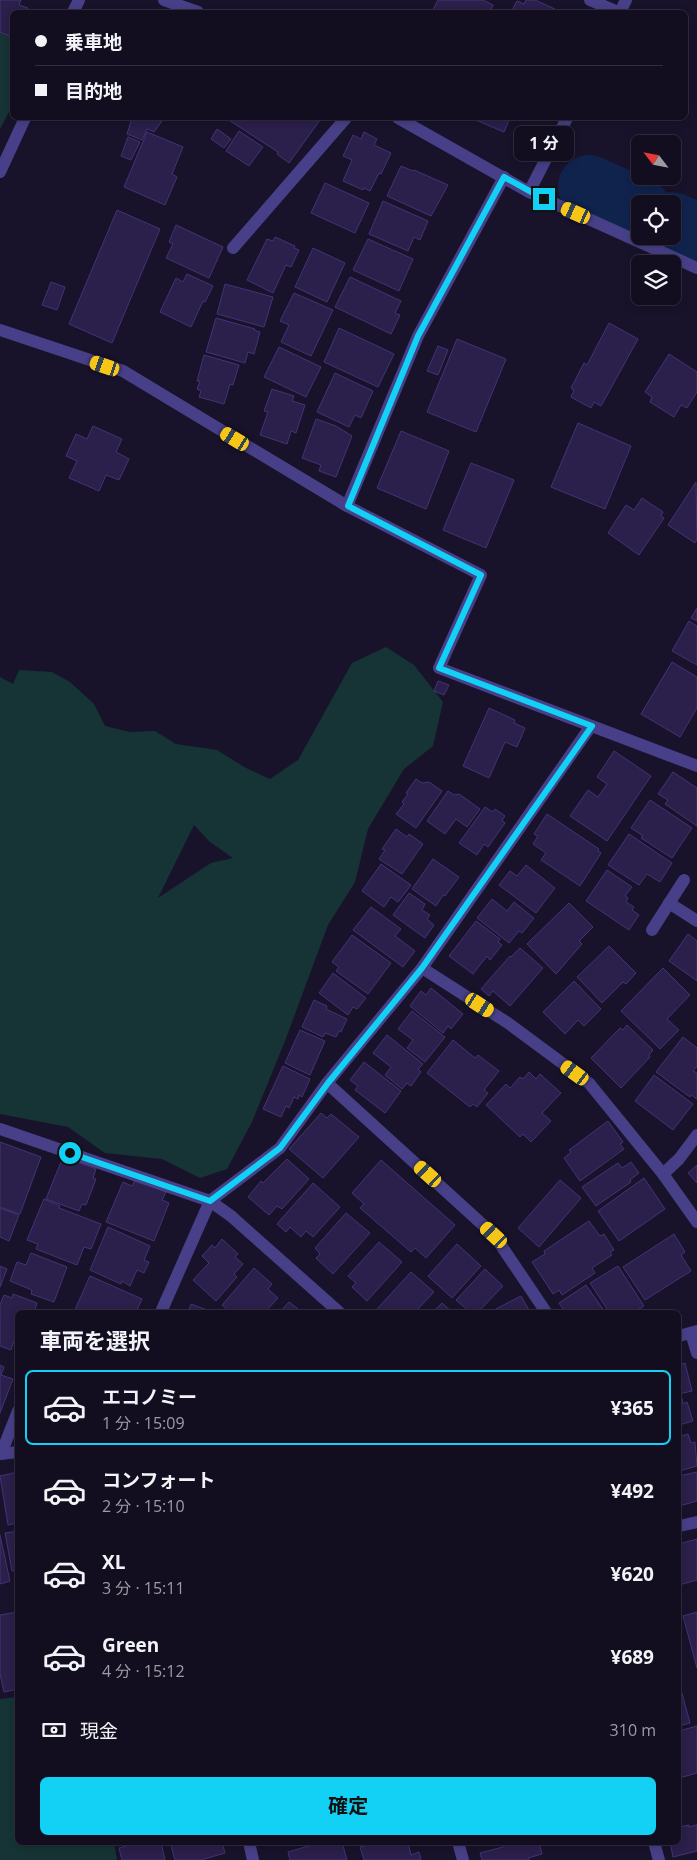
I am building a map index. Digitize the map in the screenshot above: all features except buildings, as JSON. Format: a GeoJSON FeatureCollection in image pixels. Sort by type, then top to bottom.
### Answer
{"type":"FeatureCollection","features":[{"type":"Feature","properties":{"kind":"street"},"geometry":{"type":"LineString","coordinates":[[164,0],[192,10]]}},
{"type":"Feature","properties":{"kind":"street"},"geometry":{"type":"LineString","coordinates":[[590,0],[614,10]]}},
{"type":"Feature","properties":{"kind":"street"},"geometry":{"type":"LineString","coordinates":[[0,172],[24,120]]}},
{"type":"Feature","properties":{"kind":"street"},"geometry":{"type":"LineString","coordinates":[[233,248],[344,120]]}},
{"type":"Feature","properties":{"kind":"street"},"geometry":{"type":"LineString","coordinates":[[402,120],[529,192],[697,268]]}},
{"type":"Feature","properties":{"kind":"street"},"geometry":{"type":"LineString","coordinates":[[529,192],[566,120]]}},
{"type":"Feature","properties":{"kind":"street"},"geometry":{"type":"LineString","coordinates":[[348,506],[418,336],[504,177]]}},
{"type":"Feature","properties":{"kind":"street"},"geometry":{"type":"LineString","coordinates":[[0,330],[123,372],[348,506],[481,575],[439,668],[697,766]]}},
{"type":"Feature","properties":{"kind":"street"},"geometry":{"type":"LineString","coordinates":[[162,1310],[210,1201],[280,1148],[328,1083],[422,968],[592,726]]}},
{"type":"Feature","properties":{"kind":"street"},"geometry":{"type":"LineString","coordinates":[[652,930],[684,880]]}},
{"type":"Feature","properties":{"kind":"street"},"geometry":{"type":"LineString","coordinates":[[669,903],[697,921]]}},
{"type":"Feature","properties":{"kind":"street"},"geometry":{"type":"LineString","coordinates":[[422,968],[508,1024],[589,1083],[664,1174],[697,1222]]}},
{"type":"Feature","properties":{"kind":"street"},"geometry":{"type":"LineString","coordinates":[[328,1083],[494,1235],[545,1310]]}},
{"type":"Feature","properties":{"kind":"street"},"geometry":{"type":"LineString","coordinates":[[0,1129],[210,1201],[231,1216],[337,1310]]}},
{"type":"Feature","properties":{"kind":"street"},"geometry":{"type":"LineString","coordinates":[[664,1174],[697,1135]]}},
{"type":"Feature","properties":{"kind":"street"},"geometry":{"type":"LineString","coordinates":[[689,1333],[697,1353]]}},
{"type":"Feature","properties":{"kind":"street"},"geometry":{"type":"LineString","coordinates":[[15,1419],[0,1454],[15,1452]]}},
{"type":"Feature","properties":{"kind":"street"},"geometry":{"type":"LineString","coordinates":[[681,1526],[697,1522]]}},
{"type":"Feature","properties":{"kind":"street"},"geometry":{"type":"LineString","coordinates":[[250,1845],[253,1860]]}},
{"type":"Feature","properties":{"kind":"street"},"geometry":{"type":"LineString","coordinates":[[459,1845],[463,1860]]}},
{"type":"Feature","properties":{"kind":"street"},"geometry":{"type":"LineString","coordinates":[[655,1845],[658,1860]]}},
{"type":"Feature","properties":{"kind":"green space"},"geometry":{"type":"Polygon","coordinates":[[[0,30],[10,34],[10,110],[0,129],[0,30]]]}},
{"type":"Feature","properties":{"kind":"green space"},"geometry":{"type":"Polygon","coordinates":[[[386,647],[414,665],[443,702],[433,746],[404,769],[368,829],[355,882],[328,925],[285,1041],[252,1122],[227,1169],[200,1178],[162,1159],[105,1153],[68,1127],[0,1114],[0,677],[13,684],[19,670],[52,672],[70,682],[94,704],[105,726],[130,732],[155,731],[176,744],[217,750],[246,768],[270,779],[298,760],[352,663],[386,647]],[[194,825],[158,898],[211,863],[233,858],[210,842],[194,825]]]}},
{"type":"Feature","properties":{"kind":"green space"},"geometry":{"type":"Polygon","coordinates":[[[15,1697],[15,1845],[114,1845],[117,1860],[0,1860],[0,1699],[15,1697]]]}},
{"type":"Feature","properties":{"kind":"waterway"},"geometry":{"type":"LineString","coordinates":[[589,186],[631,205]]}},
{"type":"Feature","properties":{"kind":"waterway"},"geometry":{"type":"LineString","coordinates":[[681,227],[697,234]]}},
{"type":"Feature","properties":{"kind":"route"},"geometry":{"type":"LineString","coordinates":[[70,1153],[210,1201],[280,1148],[328,1083],[422,968],[592,726],[439,668],[481,575],[348,506],[418,336],[504,177],[544,199]]}}]}
